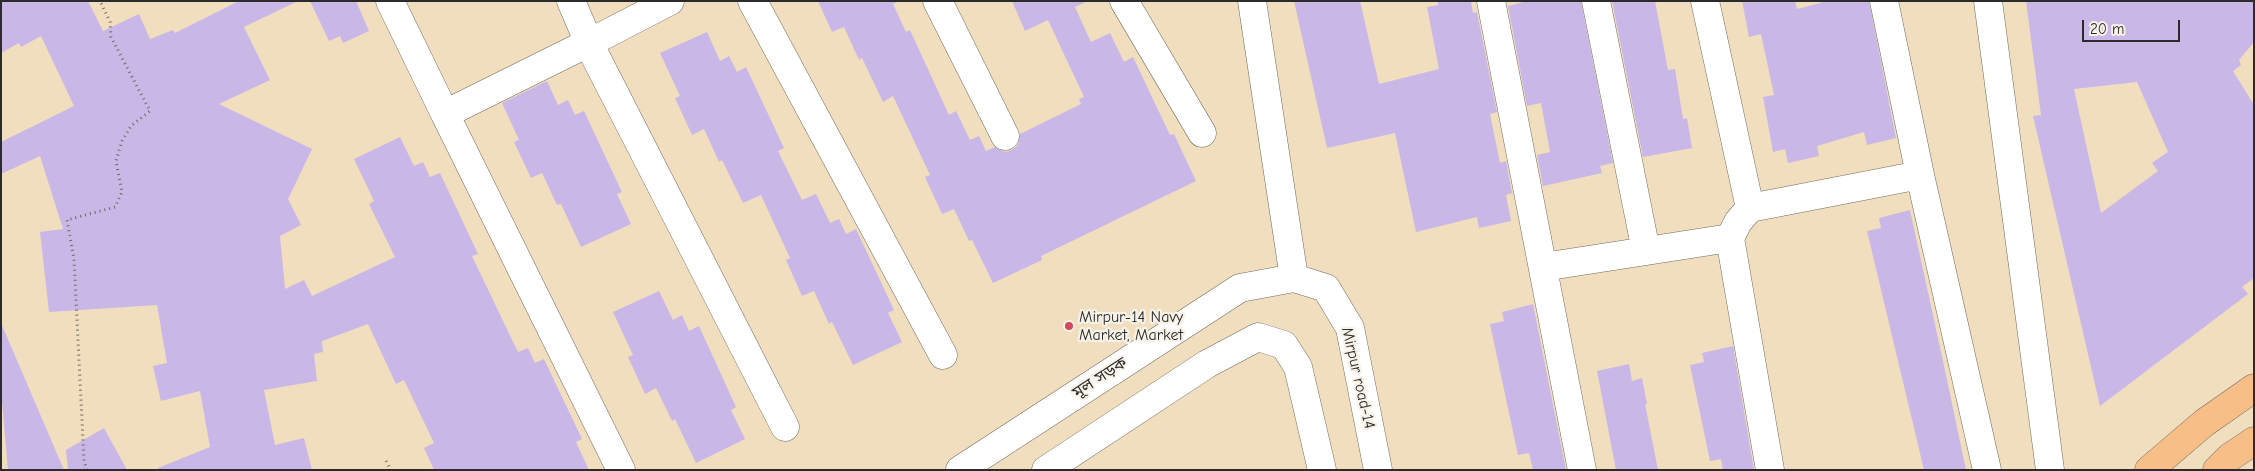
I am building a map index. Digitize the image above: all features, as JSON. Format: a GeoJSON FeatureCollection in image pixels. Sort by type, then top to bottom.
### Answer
{"type":"FeatureCollection","features":[{"type":"Feature","properties":{"kind":"main road"},"geometry":{"type":"LineString","coordinates":[[2149,470],[2204,423],[2254,388]]}},
{"type":"Feature","properties":{"kind":"main road"},"geometry":{"type":"LineString","coordinates":[[2217,470],[2254,441]]}},
{"type":"Feature","properties":{"kind":"street"},"geometry":{"type":"LineString","coordinates":[[390,1],[621,470]]}},
{"type":"Feature","properties":{"kind":"street"},"geometry":{"type":"LineString","coordinates":[[571,1],[589,42],[785,427]]}},
{"type":"Feature","properties":{"kind":"street"},"geometry":{"type":"LineString","coordinates":[[589,42],[670,1]]}},
{"type":"Feature","properties":{"kind":"street"},"geometry":{"type":"LineString","coordinates":[[753,1],[938,347]]}},
{"type":"Feature","properties":{"kind":"street"},"geometry":{"type":"LineString","coordinates":[[937,1],[1002,132]]}},
{"type":"Feature","properties":{"kind":"street"},"geometry":{"type":"LineString","coordinates":[[1124,1],[1192,117]]}},
{"type":"Feature","properties":{"kind":"street"},"geometry":{"type":"LineString","coordinates":[[1252,1],[1294,278]]}},
{"type":"Feature","properties":{"kind":"street"},"geometry":{"type":"LineString","coordinates":[[1491,1],[1582,470]]}},
{"type":"Feature","properties":{"kind":"street"},"geometry":{"type":"LineString","coordinates":[[1596,1],[1646,251]]}},
{"type":"Feature","properties":{"kind":"street"},"geometry":{"type":"LineString","coordinates":[[1705,1],[1750,208]]}},
{"type":"Feature","properties":{"kind":"street"},"geometry":{"type":"LineString","coordinates":[[1884,1],[1920,174],[1987,470]]}},
{"type":"Feature","properties":{"kind":"street"},"geometry":{"type":"LineString","coordinates":[[1988,1],[2050,470]]}},
{"type":"Feature","properties":{"kind":"street"},"geometry":{"type":"LineString","coordinates":[[445,114],[588,43],[772,400]]}},
{"type":"Feature","properties":{"kind":"street"},"geometry":{"type":"LineString","coordinates":[[1770,470],[1730,238],[1738,222],[1750,208],[1920,174]]}},
{"type":"Feature","properties":{"kind":"street"},"geometry":{"type":"LineString","coordinates":[[1543,267],[1730,238]]}},
{"type":"Feature","properties":{"kind":"street","name":"Mirpur road-14"},"geometry":{"type":"LineString","coordinates":[[1240,288],[1294,278],[1326,288],[1350,328],[1378,470]]}},
{"type":"Feature","properties":{"kind":"street","name":"মূল সড়ক"},"geometry":{"type":"LineString","coordinates":[[960,470],[1240,288]]}},
{"type":"Feature","properties":{"kind":"street"},"geometry":{"type":"LineString","coordinates":[[1046,470],[1207,364],[1258,337],[1284,345],[1298,367],[1322,470]]}},
{"type":"Feature","properties":{"kind":"path"},"geometry":{"type":"LineString","coordinates":[[87,470],[84,461],[74,260],[67,220],[115,207],[122,192],[116,161],[122,141],[131,126],[150,111],[111,37],[110,22],[100,1]]}},
{"type":"Feature","properties":{"kind":"path"},"geometry":{"type":"LineString","coordinates":[[386,461],[391,470]]}},
{"type":"Feature","properties":{"kind":"building"},"geometry":{"type":"Polygon","coordinates":[[[1,1],[88,1],[103,31],[139,14],[150,39],[173,30],[175,33],[239,1],[298,1],[244,27],[270,80],[219,104],[312,149],[288,199],[301,225],[280,236],[285,289],[304,280],[312,296],[395,257],[369,204],[374,201],[354,159],[400,137],[414,166],[423,162],[430,177],[440,173],[478,254],[472,256],[518,352],[528,348],[535,363],[544,359],[582,439],[576,442],[589,470],[434,470],[424,448],[434,443],[404,380],[396,384],[368,324],[322,341],[323,352],[314,354],[317,381],[264,390],[275,445],[304,438],[312,470],[158,470],[158,468],[210,447],[200,391],[161,401],[153,366],[167,363],[157,305],[49,312],[40,232],[63,229],[40,156],[1,174],[1,142],[74,106],[41,36],[21,47],[19,43],[1,53],[1,1]]]}},
{"type":"Feature","properties":{"kind":"building"},"geometry":{"type":"Polygon","coordinates":[[[310,1],[356,1],[369,31],[343,43],[340,36],[329,41],[310,1]]]}},
{"type":"Feature","properties":{"kind":"building"},"geometry":{"type":"Polygon","coordinates":[[[818,1],[899,1],[893,4],[906,32],[910,30],[949,115],[956,111],[970,140],[979,136],[986,151],[995,147],[1005,152],[1012,150],[1018,145],[1020,134],[1081,104],[1079,99],[1084,97],[1048,20],[1025,31],[1012,1],[1088,1],[1075,7],[1091,42],[1110,33],[1124,62],[1133,57],[1170,135],[1174,134],[1196,181],[1041,256],[1042,260],[993,283],[972,240],[969,241],[954,209],[942,214],[925,177],[930,175],[893,96],[883,102],[862,58],[859,60],[844,27],[832,32],[818,1]]]}},
{"type":"Feature","properties":{"kind":"building"},"geometry":{"type":"Polygon","coordinates":[[[1294,1],[1360,1],[1379,84],[1439,69],[1427,7],[1438,5],[1438,1],[1471,1],[1473,13],[1477,12],[1497,112],[1490,114],[1500,163],[1506,161],[1512,193],[1506,195],[1511,221],[1479,228],[1477,217],[1416,232],[1395,133],[1327,148],[1294,1]]]}},
{"type":"Feature","properties":{"kind":"building"},"geometry":{"type":"Polygon","coordinates":[[[1527,1],[1581,1],[1613,163],[1600,166],[1602,173],[1543,186],[1537,155],[1550,152],[1541,103],[1527,106],[1508,6],[1527,1]]]}},
{"type":"Feature","properties":{"kind":"building"},"geometry":{"type":"Polygon","coordinates":[[[1612,1],[1655,1],[1668,70],[1675,69],[1683,119],[1687,118],[1692,148],[1643,157],[1612,1]]]}},
{"type":"Feature","properties":{"kind":"building"},"geometry":{"type":"Polygon","coordinates":[[[1742,1],[1795,1],[1797,9],[1828,1],[1869,1],[1896,138],[1867,145],[1864,132],[1817,146],[1819,156],[1788,163],[1785,149],[1773,152],[1763,97],[1774,95],[1761,34],[1749,37],[1742,1]]]}},
{"type":"Feature","properties":{"kind":"building"},"geometry":{"type":"Polygon","coordinates":[[[2026,1],[2254,1],[2254,42],[2239,60],[2241,65],[2233,71],[2254,105],[2254,278],[2242,287],[2248,294],[2100,406],[2033,116],[2041,115],[2026,1]],[[2137,82],[2074,89],[2101,213],[2158,171],[2152,163],[2168,152],[2137,82]]]}},
{"type":"Feature","properties":{"kind":"building"},"geometry":{"type":"Polygon","coordinates":[[[707,32],[720,61],[729,56],[737,72],[746,67],[784,148],[778,151],[802,200],[816,194],[830,223],[839,219],[846,234],[856,229],[894,310],[888,313],[902,342],[853,365],[832,322],[829,324],[814,291],[802,296],[786,260],[790,258],[761,195],[743,203],[722,160],[719,162],[704,129],[692,135],[675,98],[680,96],[660,53],[707,32]]]}},
{"type":"Feature","properties":{"kind":"building"},"geometry":{"type":"Polygon","coordinates":[[[547,81],[558,105],[568,100],[575,115],[584,111],[622,192],[617,194],[631,224],[581,247],[561,204],[557,205],[542,173],[531,178],[514,142],[519,140],[502,103],[547,81]]]}},
{"type":"Feature","properties":{"kind":"building"},"geometry":{"type":"Polygon","coordinates":[[[1910,210],[1966,470],[1924,470],[1867,231],[1881,228],[1879,218],[1910,210]]]}},
{"type":"Feature","properties":{"kind":"building"},"geometry":{"type":"Polygon","coordinates":[[[659,291],[673,320],[682,315],[689,331],[699,326],[736,407],[731,410],[745,439],[696,463],[675,419],[672,421],[656,388],[645,394],[628,357],[633,355],[613,312],[659,291]]]}},
{"type":"Feature","properties":{"kind":"building"},"geometry":{"type":"Polygon","coordinates":[[[1533,304],[1566,470],[1533,470],[1529,453],[1518,455],[1490,324],[1504,321],[1502,312],[1533,304]]]}},
{"type":"Feature","properties":{"kind":"building"},"geometry":{"type":"Polygon","coordinates":[[[1,323],[64,470],[8,470],[1,390],[1,323]]]}},
{"type":"Feature","properties":{"kind":"building"},"geometry":{"type":"Polygon","coordinates":[[[1733,346],[1754,470],[1723,470],[1721,459],[1710,461],[1690,365],[1704,362],[1702,353],[1733,346]]]}},
{"type":"Feature","properties":{"kind":"building"},"geometry":{"type":"Polygon","coordinates":[[[1629,364],[1632,381],[1642,378],[1658,470],[1616,470],[1597,371],[1629,364]]]}},
{"type":"Feature","properties":{"kind":"building"},"geometry":{"type":"Polygon","coordinates":[[[104,428],[127,470],[68,470],[66,450],[104,428]]]}},
{"type":"Feature","properties":{"kind":"place","name":"Mirpur-14 Navy Market, Market"},"geometry":{"type":"Point","coordinates":[1069,326]}}]}
